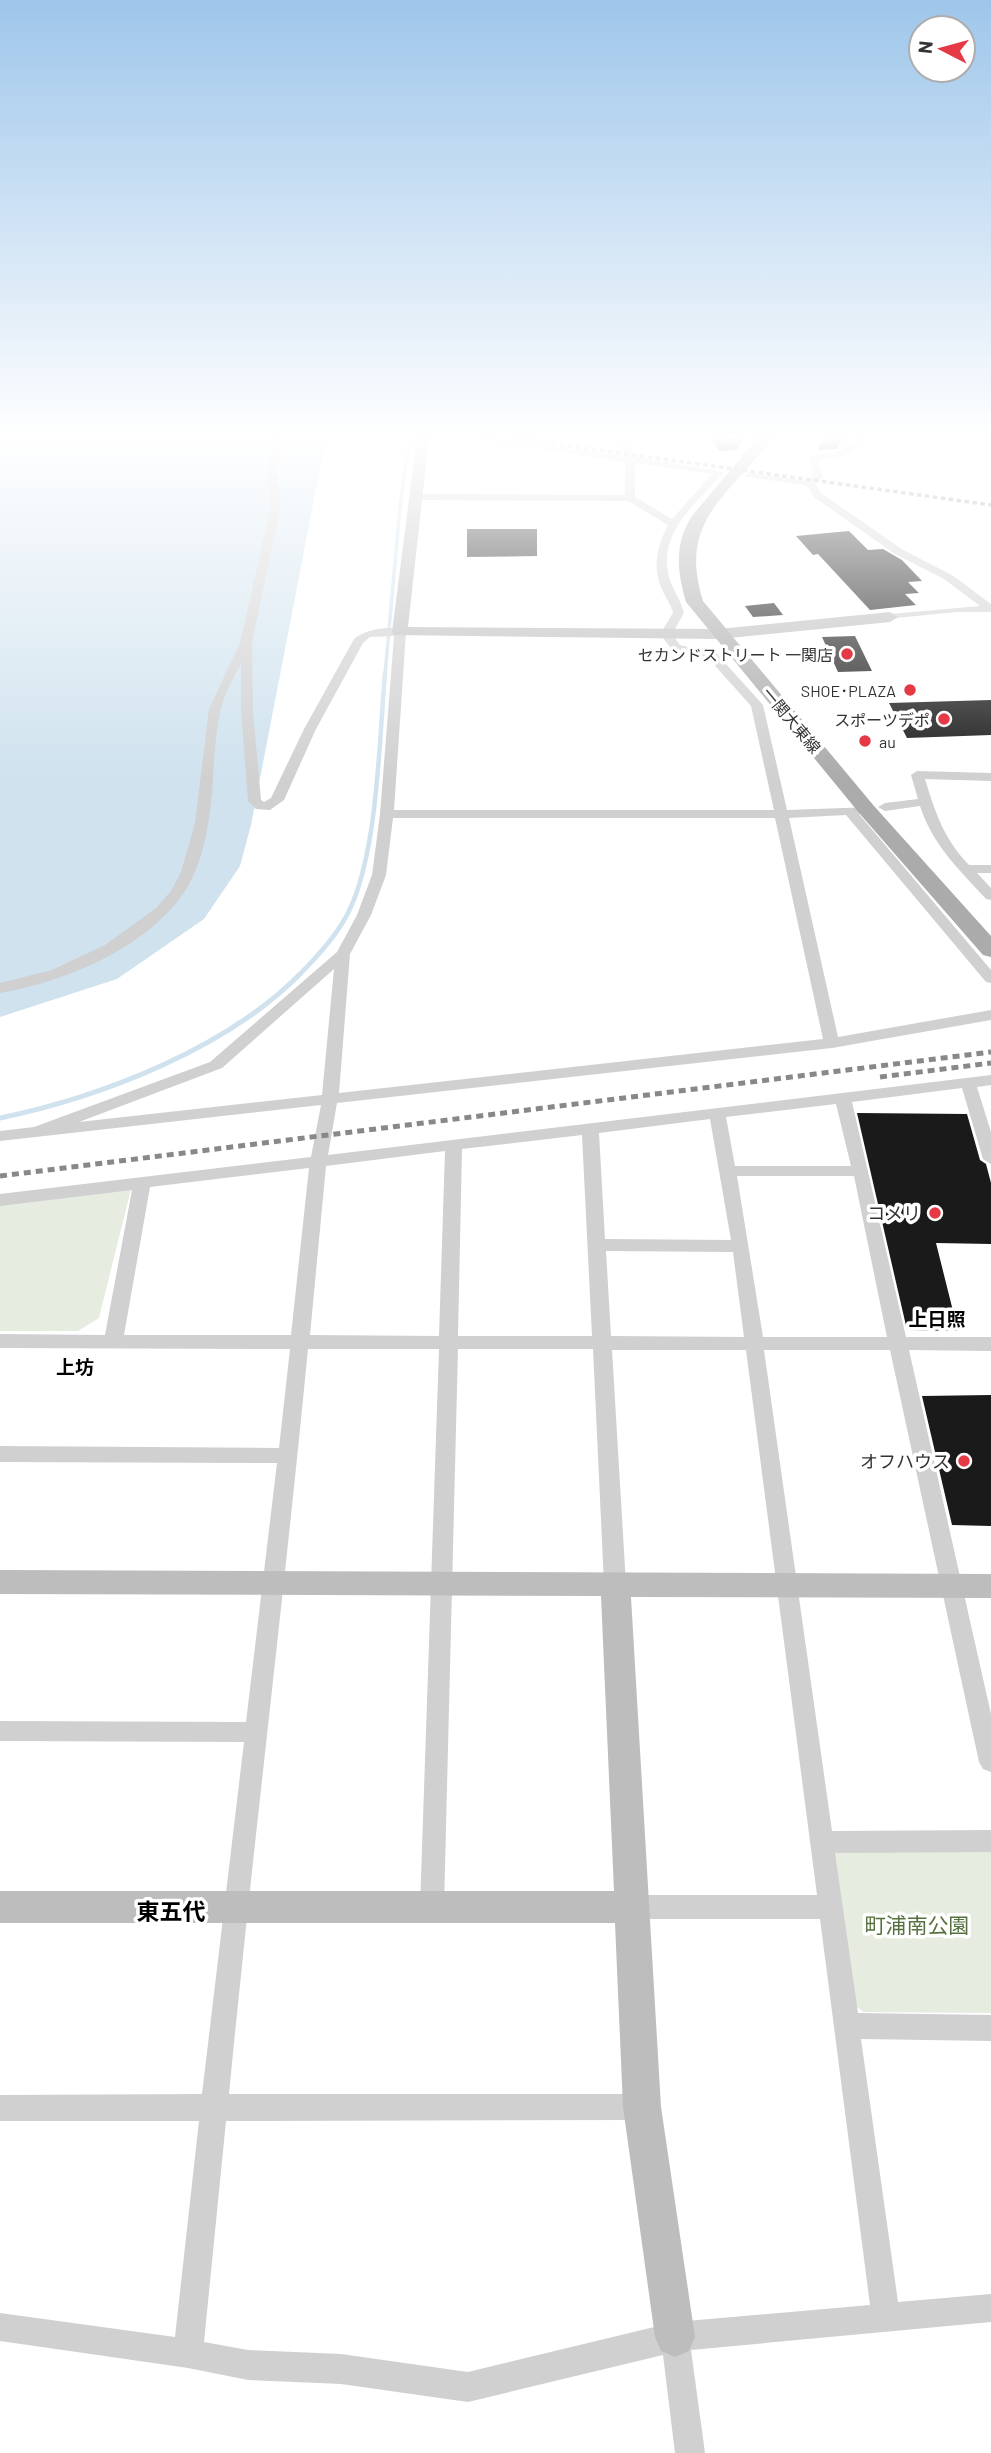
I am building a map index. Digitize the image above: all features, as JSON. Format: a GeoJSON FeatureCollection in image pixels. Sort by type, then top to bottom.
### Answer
{"type":"FeatureCollection","features":[{"type":"Feature","properties":{"kind":"main road","name":"一関大東線"},"geometry":{"type":"LineString","coordinates":[[686,551],[685,570],[695,602],[726,633],[868,810],[991,950]]}},
{"type":"Feature","properties":{"kind":"main road","name":"一関大東線"},"geometry":{"type":"LineString","coordinates":[[700,551],[706,595],[726,633]]}},
{"type":"Feature","properties":{"kind":"main road","name":"一関大東線"},"geometry":{"type":"LineString","coordinates":[[868,810],[991,925]]}},
{"type":"Feature","properties":{"kind":"street"},"geometry":{"type":"LineString","coordinates":[[0,988],[55,975],[85,962],[133,935],[162,912],[179,893],[193,864],[204,812],[215,708],[246,642],[266,551]]}},
{"type":"Feature","properties":{"kind":"street"},"geometry":{"type":"LineString","coordinates":[[39,1131],[216,1065],[343,954],[364,915],[379,875],[387,814],[398,632],[408,551]]}},
{"type":"Feature","properties":{"kind":"street"},"geometry":{"type":"LineString","coordinates":[[664,551],[662,568],[665,585],[678,616],[666,634],[671,644],[676,648],[713,656],[757,705],[832,1043]]}},
{"type":"Feature","properties":{"kind":"street"},"geometry":{"type":"LineString","coordinates":[[898,551],[948,577],[991,609]]}},
{"type":"Feature","properties":{"kind":"street"},"geometry":{"type":"LineString","coordinates":[[246,642],[247,711],[255,802],[261,806],[270,806],[276,800],[310,729],[358,641],[368,634],[726,633],[957,609],[991,609]]}},
{"type":"Feature","properties":{"kind":"street"},"geometry":{"type":"LineString","coordinates":[[991,777],[917,775],[924,802],[942,842],[991,896]]}},
{"type":"Feature","properties":{"kind":"street"},"geometry":{"type":"LineString","coordinates":[[387,814],[783,814],[868,810],[924,802]]}},
{"type":"Feature","properties":{"kind":"street"},"geometry":{"type":"LineString","coordinates":[[868,810],[991,979]]}},
{"type":"Feature","properties":{"kind":"street"},"geometry":{"type":"LineString","coordinates":[[967,869],[991,869]]}},
{"type":"Feature","properties":{"kind":"street"},"geometry":{"type":"LineString","coordinates":[[188,2353],[235,1907],[275,1583],[318,1162],[330,1100],[343,954]]}},
{"type":"Feature","properties":{"kind":"street"},"geometry":{"type":"LineString","coordinates":[[0,1136],[832,1043],[991,1015]]}},
{"type":"Feature","properties":{"kind":"street"},"geometry":{"type":"LineString","coordinates":[[0,1200],[991,1080]]}},
{"type":"Feature","properties":{"kind":"street"},"geometry":{"type":"LineString","coordinates":[[968,1083],[991,1159]]}},
{"type":"Feature","properties":{"kind":"street"},"geometry":{"type":"LineString","coordinates":[[842,1099],[861,1171],[950,1586],[991,1762]]}},
{"type":"Feature","properties":{"kind":"street"},"geometry":{"type":"LineString","coordinates":[[717,1114],[741,1246],[886,2317]]}},
{"type":"Feature","properties":{"kind":"street"},"geometry":{"type":"LineString","coordinates":[[590,1127],[642,2107],[690,2453]]}},
{"type":"Feature","properties":{"kind":"street"},"geometry":{"type":"LineString","coordinates":[[432,1907],[454,1146]]}},
{"type":"Feature","properties":{"kind":"street"},"geometry":{"type":"LineString","coordinates":[[726,1171],[861,1171]]}},
{"type":"Feature","properties":{"kind":"street"},"geometry":{"type":"LineString","coordinates":[[113,1342],[142,1183]]}},
{"type":"Feature","properties":{"kind":"street"},"geometry":{"type":"LineString","coordinates":[[595,1245],[741,1246]]}},
{"type":"Feature","properties":{"kind":"street"},"geometry":{"type":"LineString","coordinates":[[0,1341],[991,1344]]}},
{"type":"Feature","properties":{"kind":"street"},"geometry":{"type":"LineString","coordinates":[[0,1454],[288,1456]]}},
{"type":"Feature","properties":{"kind":"street"},"geometry":{"type":"LineString","coordinates":[[0,1582],[991,1586]]}},
{"type":"Feature","properties":{"kind":"street"},"geometry":{"type":"LineString","coordinates":[[0,1731],[257,1732]]}},
{"type":"Feature","properties":{"kind":"street"},"geometry":{"type":"LineString","coordinates":[[822,1842],[991,1841]]}},
{"type":"Feature","properties":{"kind":"street"},"geometry":{"type":"LineString","coordinates":[[0,1907],[829,1906]]}},
{"type":"Feature","properties":{"kind":"street"},"geometry":{"type":"LineString","coordinates":[[845,2026],[991,2028]]}},
{"type":"Feature","properties":{"kind":"street"},"geometry":{"type":"LineString","coordinates":[[0,2108],[642,2107]]}},
{"type":"Feature","properties":{"kind":"street"},"geometry":{"type":"LineString","coordinates":[[0,2328],[188,2353],[248,2365],[341,2369],[468,2387],[675,2337],[991,2308]]}},
{"type":"Feature","properties":{"kind":"green space"},"geometry":{"type":"Polygon","coordinates":[[[131,1189],[99,1318],[78,1331],[0,1331],[0,1205],[131,1189]]]}},
{"type":"Feature","properties":{"kind":"green space","name":"町浦南公園"},"geometry":{"type":"Polygon","coordinates":[[[991,1845],[991,2013],[863,2012],[851,2002],[832,1858],[840,1847],[991,1845]]]}},
{"type":"Feature","properties":{"kind":"water"},"geometry":{"type":"Polygon","coordinates":[[[0,551],[304,551],[251,825],[240,866],[204,919],[117,979],[0,1017],[0,551]]]}},
{"type":"Feature","properties":{"kind":"building"},"geometry":{"type":"Polygon","coordinates":[[[467,551],[537,551],[537,556],[467,557],[467,551]]]}},
{"type":"Feature","properties":{"kind":"building"},"geometry":{"type":"Polygon","coordinates":[[[810,551],[887,551],[902,560],[922,581],[908,582],[919,593],[905,594],[916,605],[870,610],[818,554],[813,555],[810,551]]]}},
{"type":"Feature","properties":{"kind":"building"},"geometry":{"type":"Polygon","coordinates":[[[774,603],[783,615],[753,617],[745,606],[774,603]]]}},
{"type":"Feature","properties":{"kind":"building","name":"セカンドストリート 一関店"},"geometry":{"type":"Polygon","coordinates":[[[855,636],[872,671],[838,672],[822,637],[855,636]]]}},
{"type":"Feature","properties":{"kind":"building","name":"スポーツデポ"},"geometry":{"type":"Polygon","coordinates":[[[991,700],[991,735],[907,738],[889,703],[991,700]]]}},
{"type":"Feature","properties":{"kind":"building","name":"コメリ"},"geometry":{"type":"Polygon","coordinates":[[[857,1113],[967,1114],[980,1160],[986,1164],[991,1183],[991,1244],[936,1243],[958,1331],[907,1330],[857,1113]]]}},
{"type":"Feature","properties":{"kind":"building","name":"オフハウス"},"geometry":{"type":"Polygon","coordinates":[[[991,1395],[991,1526],[952,1525],[922,1396],[991,1395]]]}},
{"type":"Feature","properties":{"kind":"waterway"},"geometry":{"type":"LineString","coordinates":[[385,675],[396,551]]}},
{"type":"Feature","properties":{"kind":"waterway"},"geometry":{"type":"LineString","coordinates":[[299,975],[333,936],[355,898],[370,837],[375,802],[385,673]]}},
{"type":"Feature","properties":{"kind":"waterway"},"geometry":{"type":"LineString","coordinates":[[0,1118],[79,1097],[160,1066],[236,1025],[270,1001],[299,975]]}},
{"type":"Feature","properties":{"kind":"railway"},"geometry":{"type":"LineString","coordinates":[[0,1176],[991,1052]]}},
{"type":"Feature","properties":{"kind":"railway"},"geometry":{"type":"LineString","coordinates":[[880,1077],[991,1063]]}},
{"type":"Feature","properties":{"kind":"place","name":"セカンドストリート 一関店"},"geometry":{"type":"Point","coordinates":[847,654]}},
{"type":"Feature","properties":{"kind":"place","name":"SHOE･PLAZA"},"geometry":{"type":"Point","coordinates":[910,690]}},
{"type":"Feature","properties":{"kind":"place","name":"スポーツデポ"},"geometry":{"type":"Point","coordinates":[944,719]}},
{"type":"Feature","properties":{"kind":"place","name":"au"},"geometry":{"type":"Point","coordinates":[865,741]}},
{"type":"Feature","properties":{"kind":"place","name":"コメリ"},"geometry":{"type":"Point","coordinates":[935,1213]}},
{"type":"Feature","properties":{"kind":"place","name":"オフハウス"},"geometry":{"type":"Point","coordinates":[964,1461]}},
{"type":"Feature","properties":{"kind":"district","name":"上日照"},"geometry":{"type":"Point","coordinates":[937,1318]}},
{"type":"Feature","properties":{"kind":"district","name":"上坊"},"geometry":{"type":"Point","coordinates":[75,1366]}},
{"type":"Feature","properties":{"kind":"district","name":"東五代"},"geometry":{"type":"Point","coordinates":[171,1911]}}]}
